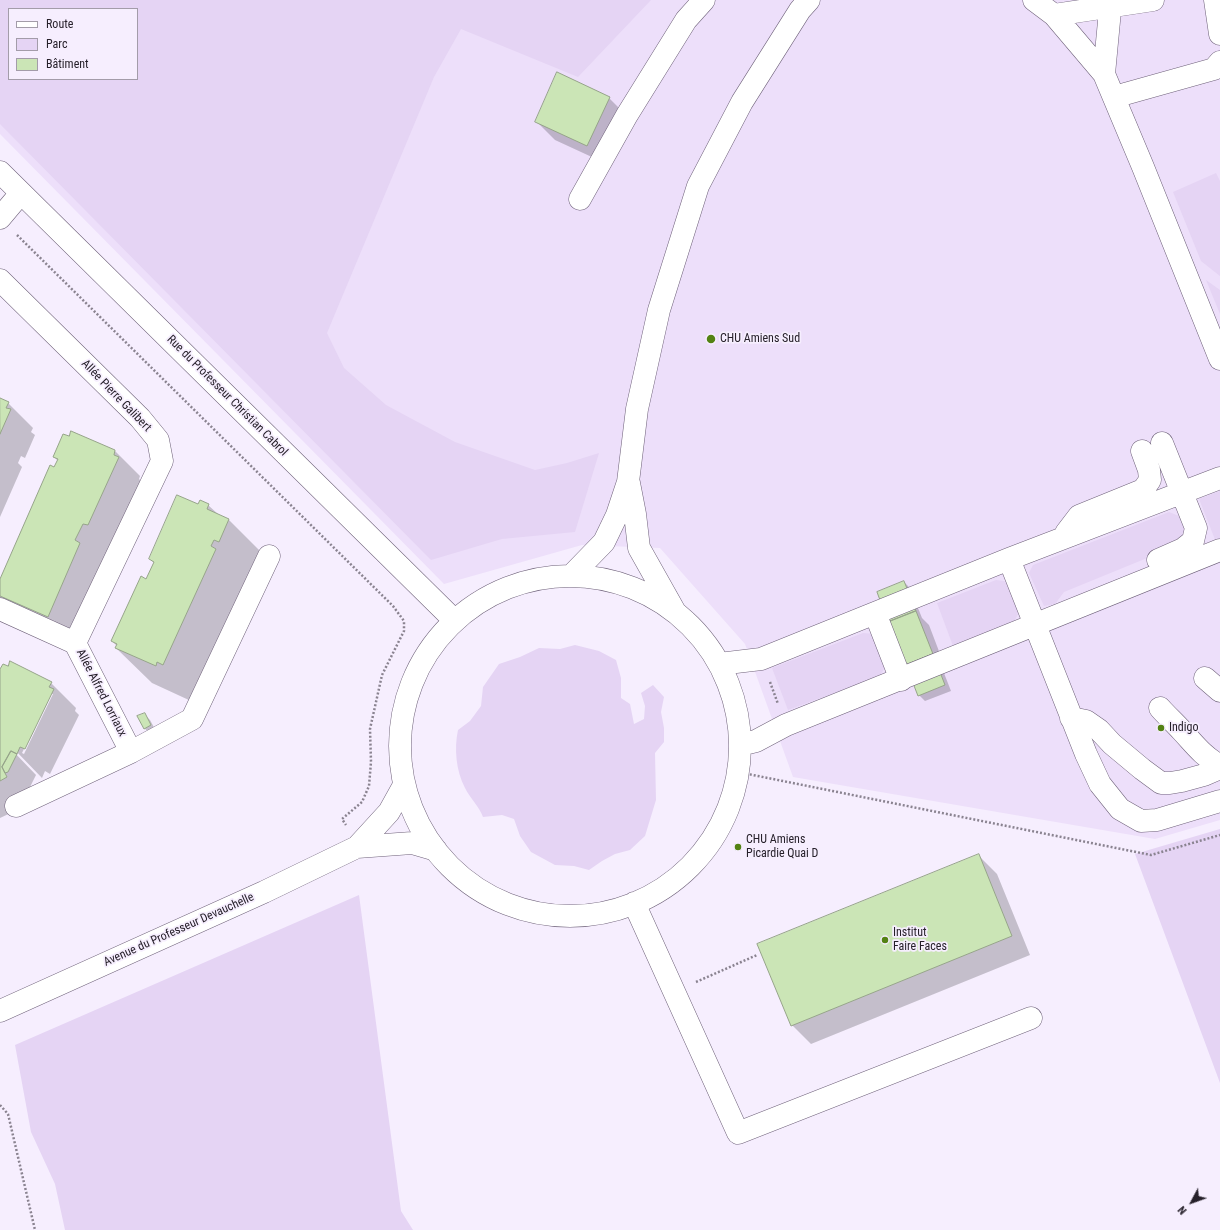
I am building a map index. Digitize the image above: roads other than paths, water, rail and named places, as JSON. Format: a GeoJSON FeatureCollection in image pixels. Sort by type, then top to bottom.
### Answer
{"type":"FeatureCollection","features":[{"type":"Feature","properties":{"kind":"street"},"geometry":{"type":"LineString","coordinates":[[580,199],[626,115],[686,20],[704,0]]}},
{"type":"Feature","properties":{"kind":"street"},"geometry":{"type":"LineString","coordinates":[[572,575],[604,542],[628,482],[637,409],[659,310],[698,186],[742,102],[800,10],[809,0]]}},
{"type":"Feature","properties":{"kind":"street"},"geometry":{"type":"LineString","coordinates":[[1034,0],[1054,15],[1104,74],[1220,359]]}},
{"type":"Feature","properties":{"kind":"street"},"geometry":{"type":"LineString","coordinates":[[1054,15],[1111,3],[1153,0]]}},
{"type":"Feature","properties":{"kind":"street"},"geometry":{"type":"LineString","coordinates":[[1214,0],[1220,34]]}},
{"type":"Feature","properties":{"kind":"street"},"geometry":{"type":"LineString","coordinates":[[1104,74],[1111,3]]}},
{"type":"Feature","properties":{"kind":"street"},"geometry":{"type":"LineString","coordinates":[[1114,97],[1214,69],[1220,62]]}},
{"type":"Feature","properties":{"kind":"street","name":"Rue du Professeur Christian Cabrol"},"geometry":{"type":"LineString","coordinates":[[0,172],[454,620]]}},
{"type":"Feature","properties":{"kind":"street"},"geometry":{"type":"LineString","coordinates":[[0,218],[22,193]]}},
{"type":"Feature","properties":{"kind":"street","name":"Allée Pierre Galibert"},"geometry":{"type":"LineString","coordinates":[[0,280],[140,418],[158,440],[162,461],[75,643]]}},
{"type":"Feature","properties":{"kind":"street"},"geometry":{"type":"LineString","coordinates":[[1062,615],[1068,598],[1183,549],[1193,541],[1196,528],[1162,443]]}},
{"type":"Feature","properties":{"kind":"street"},"geometry":{"type":"LineString","coordinates":[[1061,539],[1080,516],[1143,490],[1150,480],[1149,470],[1142,451]]}},
{"type":"Feature","properties":{"kind":"street"},"geometry":{"type":"LineString","coordinates":[[719,664],[761,659],[1009,559],[1220,478]]}},
{"type":"Feature","properties":{"kind":"street"},"geometry":{"type":"LineString","coordinates":[[628,482],[635,514],[639,548],[675,612]]}},
{"type":"Feature","properties":{"kind":"street"},"geometry":{"type":"LineString","coordinates":[[740,745],[756,741],[786,725],[1035,626],[1220,550]]}},
{"type":"Feature","properties":{"kind":"street"},"geometry":{"type":"LineString","coordinates":[[16,806],[131,752],[192,719],[269,556]]}},
{"type":"Feature","properties":{"kind":"street"},"geometry":{"type":"LineString","coordinates":[[1009,559],[1086,754],[1100,784],[1120,809],[1141,821],[1157,820],[1220,801]]}},
{"type":"Feature","properties":{"kind":"street"},"geometry":{"type":"LineString","coordinates":[[572,575],[626,585],[675,612],[700,635],[719,664],[731,689],[738,717],[740,745],[738,772],[733,797],[719,833],[704,852],[672,882],[634,903],[592,914],[548,914],[531,911],[487,895],[467,881],[436,850],[416,819],[404,785],[400,740],[407,696],[425,655],[454,620],[489,595],[529,580],[572,575]]}},
{"type":"Feature","properties":{"kind":"street","name":"Allée Alfred Lorriaux"},"geometry":{"type":"LineString","coordinates":[[0,609],[75,643],[131,752]]}},
{"type":"Feature","properties":{"kind":"street"},"geometry":{"type":"LineString","coordinates":[[875,613],[901,680]]}},
{"type":"Feature","properties":{"kind":"street"},"geometry":{"type":"LineString","coordinates":[[1071,718],[1086,721],[1099,730],[1112,744],[1161,783],[1170,784],[1182,781],[1204,775],[1220,767],[1198,750],[1160,708]]}},
{"type":"Feature","properties":{"kind":"street"},"geometry":{"type":"LineString","coordinates":[[357,847],[389,812],[404,785]]}},
{"type":"Feature","properties":{"kind":"street"},"geometry":{"type":"LineString","coordinates":[[357,847],[412,843],[436,850]]}},
{"type":"Feature","properties":{"kind":"street","name":"Avenue du Professeur Devauchelle"},"geometry":{"type":"LineString","coordinates":[[0,1011],[264,892],[357,847]]}},
{"type":"Feature","properties":{"kind":"street"},"geometry":{"type":"LineString","coordinates":[[634,903],[738,1133],[1031,1018]]}},
{"type":"Feature","properties":{"kind":"place","name":"CHU Amiens Sud"},"geometry":{"type":"Point","coordinates":[711,339]}},
{"type":"Feature","properties":{"kind":"place","name":"Indigo"},"geometry":{"type":"Point","coordinates":[1161,728]}},
{"type":"Feature","properties":{"kind":"place","name":"CHU Amiens Picardie Quai D"},"geometry":{"type":"Point","coordinates":[738,847]}},
{"type":"Feature","properties":{"kind":"place","name":"Institut Faire Faces"},"geometry":{"type":"Point","coordinates":[885,940]}}]}
